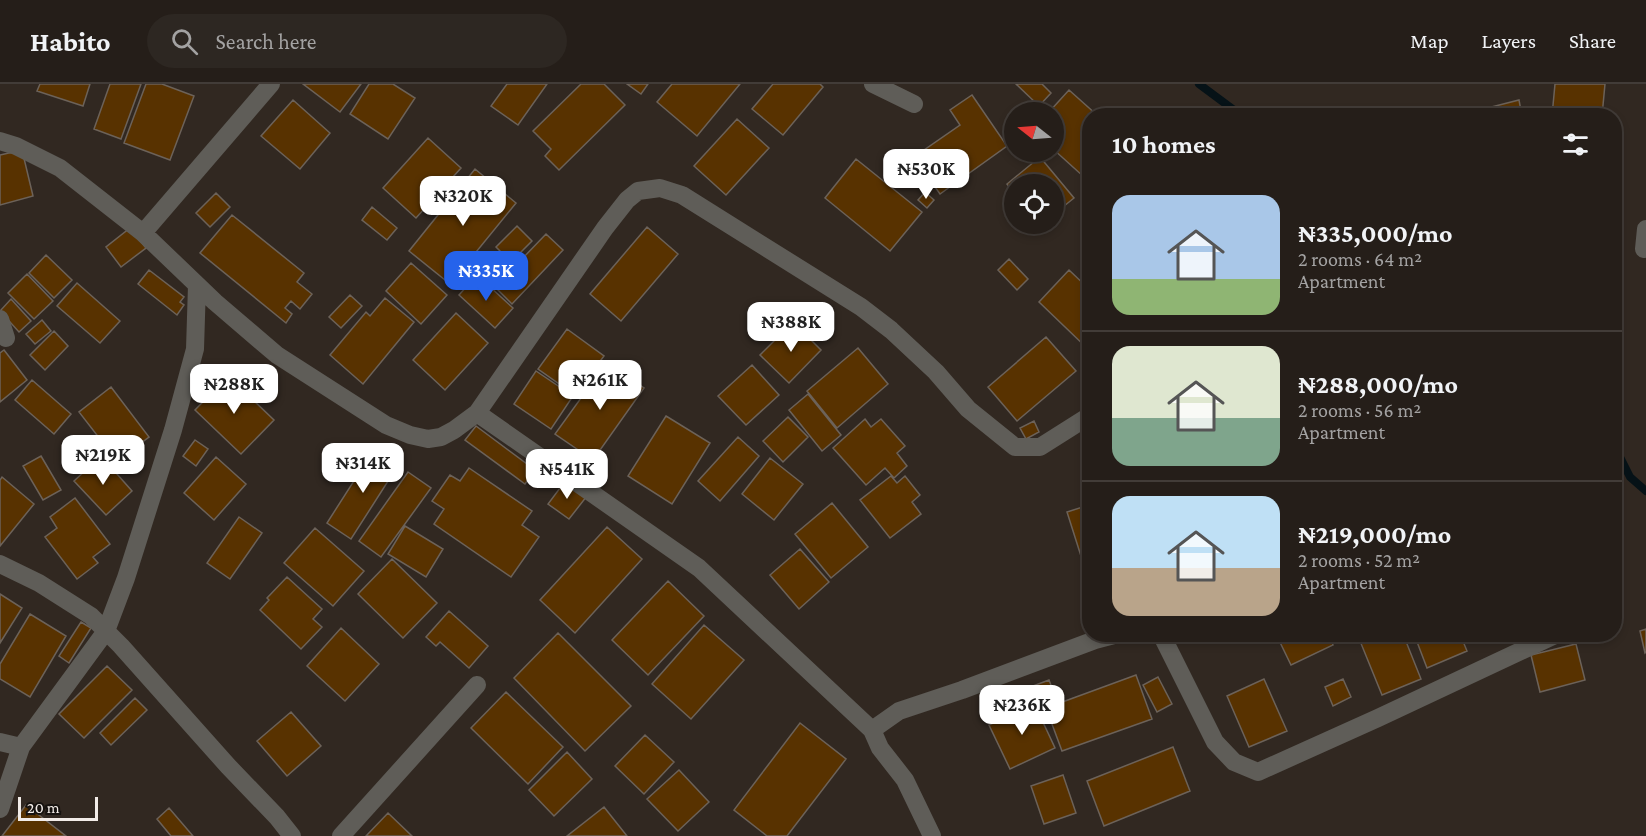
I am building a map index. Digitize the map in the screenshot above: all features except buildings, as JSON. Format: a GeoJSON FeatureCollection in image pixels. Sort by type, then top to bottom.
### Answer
{"type":"FeatureCollection","features":[{"type":"Feature","properties":{"kind":"street"},"geometry":{"type":"LineString","coordinates":[[143,233],[271,84]]}},
{"type":"Feature","properties":{"kind":"street"},"geometry":{"type":"LineString","coordinates":[[873,84],[914,104]]}},
{"type":"Feature","properties":{"kind":"street"},"geometry":{"type":"LineString","coordinates":[[0,141],[16,146],[60,168],[143,233],[197,285],[277,355],[386,425],[410,435],[428,439],[441,437],[477,413],[605,228],[627,200],[638,191],[660,188],[682,195],[861,308],[891,330],[936,372],[968,409],[1015,447],[1040,447],[1082,420]]}},
{"type":"Feature","properties":{"kind":"street"},"geometry":{"type":"LineString","coordinates":[[1644,249],[1646,229]]}},
{"type":"Feature","properties":{"kind":"street"},"geometry":{"type":"LineString","coordinates":[[0,809],[21,747],[106,631],[126,578],[173,430],[195,349],[197,285]]}},
{"type":"Feature","properties":{"kind":"street"},"geometry":{"type":"LineString","coordinates":[[0,319],[6,338]]}},
{"type":"Feature","properties":{"kind":"street"},"geometry":{"type":"LineString","coordinates":[[477,413],[699,568],[872,729],[880,748],[904,780],[932,836]]}},
{"type":"Feature","properties":{"kind":"street"},"geometry":{"type":"LineString","coordinates":[[0,564],[39,583],[91,616],[292,836]]}},
{"type":"Feature","properties":{"kind":"street"},"geometry":{"type":"LineString","coordinates":[[872,729],[899,711],[1090,642]]}},
{"type":"Feature","properties":{"kind":"street"},"geometry":{"type":"LineString","coordinates":[[1165,642],[1215,742],[1234,762],[1258,772],[1540,642]]}},
{"type":"Feature","properties":{"kind":"street"},"geometry":{"type":"LineString","coordinates":[[341,836],[477,685]]}},
{"type":"Feature","properties":{"kind":"street"},"geometry":{"type":"LineString","coordinates":[[0,742],[21,747]]}},
{"type":"Feature","properties":{"kind":"waterway"},"geometry":{"type":"LineString","coordinates":[[1199,84],[1231,108]]}},
{"type":"Feature","properties":{"kind":"waterway"},"geometry":{"type":"LineString","coordinates":[[1622,461],[1630,477],[1646,491]]}}]}
